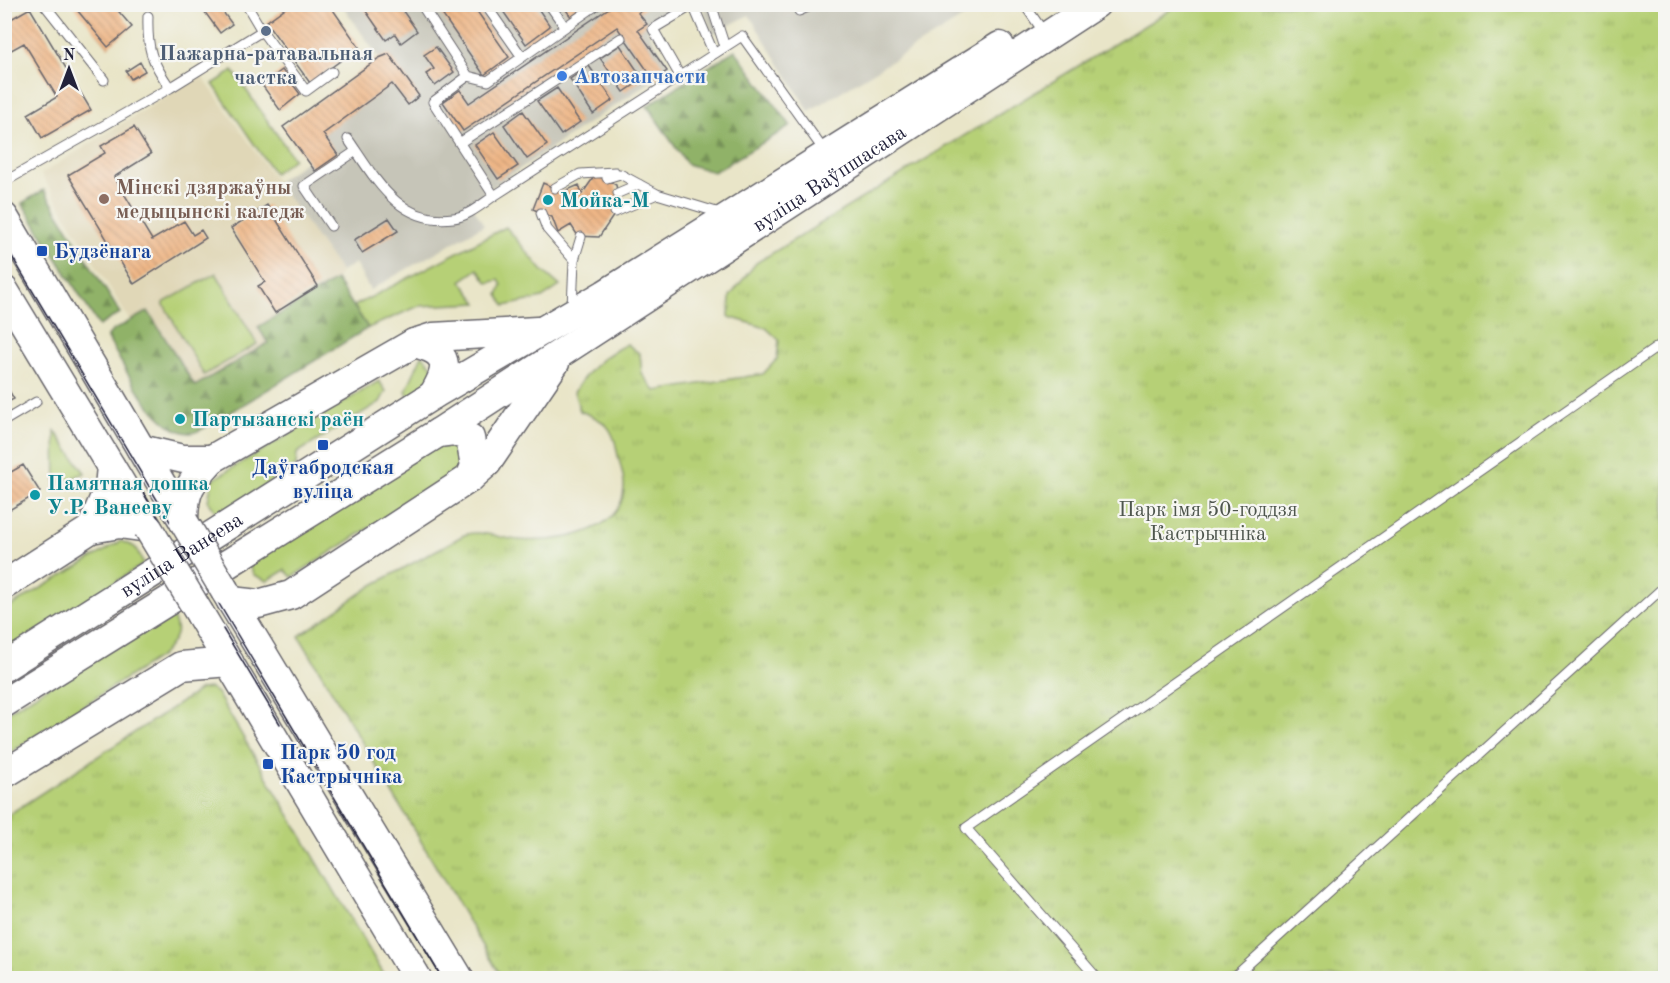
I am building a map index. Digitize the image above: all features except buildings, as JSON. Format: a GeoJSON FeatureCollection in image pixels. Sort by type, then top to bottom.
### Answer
{"type":"FeatureCollection","features":[{"type":"Feature","properties":{"kind":"main road","name":"вуліца Ваўпшасава"},"geometry":{"type":"LineString","coordinates":[[563,351],[833,163],[1032,15],[1064,4]]}},
{"type":"Feature","properties":{"kind":"main road","name":"вуліца Ваўпшасава"},"geometry":{"type":"LineString","coordinates":[[1032,15],[1096,4]]}},
{"type":"Feature","properties":{"kind":"main road","name":"вуліца Ваўпшасава"},"geometry":{"type":"LineString","coordinates":[[605,294],[728,215],[833,163]]}},
{"type":"Feature","properties":{"kind":"main road"},"geometry":{"type":"LineString","coordinates":[[4,217],[228,596],[459,978]]}},
{"type":"Feature","properties":{"kind":"main road"},"geometry":{"type":"LineString","coordinates":[[4,290],[417,978]]}},
{"type":"Feature","properties":{"kind":"main road","name":"вуліца Ванеева"},"geometry":{"type":"LineString","coordinates":[[4,667],[433,395],[605,294]]}},
{"type":"Feature","properties":{"kind":"main road"},"geometry":{"type":"LineString","coordinates":[[184,522],[184,498],[191,482],[212,459],[414,343],[433,338],[545,330]]}},
{"type":"Feature","properties":{"kind":"main road"},"geometry":{"type":"LineString","coordinates":[[414,343],[427,346],[439,353],[443,360],[445,374],[433,395]]}},
{"type":"Feature","properties":{"kind":"main road","name":"вуліца Ванеева"},"geometry":{"type":"LineString","coordinates":[[4,703],[438,433],[563,351]]}},
{"type":"Feature","properties":{"kind":"main road"},"geometry":{"type":"LineString","coordinates":[[259,646],[262,632],[270,618],[291,595],[470,478],[487,463],[563,351]]}},
{"type":"Feature","properties":{"kind":"main road"},"geometry":{"type":"LineString","coordinates":[[438,433],[454,431],[470,438],[475,466],[470,478]]}},
{"type":"Feature","properties":{"kind":"main road"},"geometry":{"type":"LineString","coordinates":[[141,449],[183,459],[212,459]]}},
{"type":"Feature","properties":{"kind":"main road"},"geometry":{"type":"LineString","coordinates":[[91,529],[109,487],[111,467]]}},
{"type":"Feature","properties":{"kind":"main road"},"geometry":{"type":"LineString","coordinates":[[4,585],[91,529],[119,524],[148,528]]}},
{"type":"Feature","properties":{"kind":"main road"},"geometry":{"type":"LineString","coordinates":[[228,596],[258,604],[291,595]]}},
{"type":"Feature","properties":{"kind":"main road"},"geometry":{"type":"LineString","coordinates":[[181,666],[198,636],[200,614]]}},
{"type":"Feature","properties":{"kind":"main road"},"geometry":{"type":"LineString","coordinates":[[4,774],[181,666],[229,662]]}},
{"type":"Feature","properties":{"kind":"lane"},"geometry":{"type":"LineString","coordinates":[[44,4],[104,80]]}},
{"type":"Feature","properties":{"kind":"lane"},"geometry":{"type":"LineString","coordinates":[[246,4],[262,31],[306,91],[332,72]]}},
{"type":"Feature","properties":{"kind":"lane"},"geometry":{"type":"LineString","coordinates":[[421,4],[468,76],[488,81],[598,4]]}},
{"type":"Feature","properties":{"kind":"lane"},"geometry":{"type":"LineString","coordinates":[[485,4],[522,57]]}},
{"type":"Feature","properties":{"kind":"lane"},"geometry":{"type":"LineString","coordinates":[[549,4],[565,27]]}},
{"type":"Feature","properties":{"kind":"lane"},"geometry":{"type":"LineString","coordinates":[[711,4],[725,47]]}},
{"type":"Feature","properties":{"kind":"lane"},"geometry":{"type":"LineString","coordinates":[[799,11],[815,4]]}},
{"type":"Feature","properties":{"kind":"lane"},"geometry":{"type":"LineString","coordinates":[[680,76],[652,29],[693,5],[714,54]]}},
{"type":"Feature","properties":{"kind":"lane"},"geometry":{"type":"LineString","coordinates":[[148,16],[147,46],[170,88]]}},
{"type":"Feature","properties":{"kind":"lane"},"geometry":{"type":"LineString","coordinates":[[4,182],[170,88],[262,31]]}},
{"type":"Feature","properties":{"kind":"lane"},"geometry":{"type":"LineString","coordinates":[[348,139],[387,196],[420,216],[454,219],[494,196],[742,36],[833,163]]}},
{"type":"Feature","properties":{"kind":"lane"},"geometry":{"type":"LineString","coordinates":[[461,142],[621,38]]}},
{"type":"Feature","properties":{"kind":"lane"},"geometry":{"type":"LineString","coordinates":[[468,76],[433,102],[494,196]]}},
{"type":"Feature","properties":{"kind":"lane"},"geometry":{"type":"LineString","coordinates":[[331,226],[304,186],[356,151]]}},
{"type":"Feature","properties":{"kind":"lane"},"geometry":{"type":"LineString","coordinates":[[555,188],[580,174],[613,172],[657,194],[728,215]]}},
{"type":"Feature","properties":{"kind":"lane"},"geometry":{"type":"LineString","coordinates":[[607,178],[620,174]]}},
{"type":"Feature","properties":{"kind":"lane"},"geometry":{"type":"LineString","coordinates":[[618,192],[639,184]]}},
{"type":"Feature","properties":{"kind":"lane"},"geometry":{"type":"LineString","coordinates":[[615,212],[657,194]]}},
{"type":"Feature","properties":{"kind":"lane"},"geometry":{"type":"LineString","coordinates":[[541,213],[547,229],[574,260]]}},
{"type":"Feature","properties":{"kind":"lane"},"geometry":{"type":"LineString","coordinates":[[572,314],[574,260],[581,237]]}},
{"type":"Feature","properties":{"kind":"lane"},"geometry":{"type":"LineString","coordinates":[[1097,978],[966,828],[1665,341]]}},
{"type":"Feature","properties":{"kind":"lane"},"geometry":{"type":"LineString","coordinates":[[4,422],[36,402]]}},
{"type":"Feature","properties":{"kind":"lane"},"geometry":{"type":"LineString","coordinates":[[1233,978],[1665,585]]}},
{"type":"Feature","properties":{"kind":"shaded area"},"geometry":{"type":"Polygon","coordinates":[[[342,5],[686,5],[647,30],[671,68],[470,202],[484,225],[370,290],[355,263],[341,272],[277,182],[307,161],[283,127],[379,58],[342,5]]]}},
{"type":"Feature","properties":{"kind":"shaded area"},"geometry":{"type":"Polygon","coordinates":[[[702,5],[984,5],[809,111],[749,15],[713,34],[702,5]]]}},
{"type":"Feature","properties":{"kind":"shaded area"},"geometry":{"type":"Polygon","coordinates":[[[201,75],[341,272],[336,280],[259,327],[268,343],[195,387],[148,311],[130,321],[41,174],[201,75]]]}},
{"type":"Feature","properties":{"kind":"green space","name":"Парк імя 50-годдзя Кастрычніка"},"geometry":{"type":"Polygon","coordinates":[[[1178,5],[1665,5],[1665,978],[502,978],[299,636],[373,585],[464,535],[477,533],[519,540],[549,540],[584,533],[599,526],[612,516],[620,504],[624,483],[613,435],[601,421],[580,411],[574,392],[597,364],[627,344],[640,354],[642,374],[655,391],[763,374],[777,359],[779,340],[766,328],[729,317],[730,296],[756,263],[1178,5]]]}},
{"type":"Feature","properties":{"kind":"green space"},"geometry":{"type":"Polygon","coordinates":[[[735,50],[791,126],[714,172],[687,164],[647,106],[735,50]]]}},
{"type":"Feature","properties":{"kind":"green space"},"geometry":{"type":"Polygon","coordinates":[[[233,71],[294,159],[274,173],[213,84],[233,71]]]}},
{"type":"Feature","properties":{"kind":"green space"},"geometry":{"type":"Polygon","coordinates":[[[44,190],[120,313],[99,326],[22,203],[44,190]]]}},
{"type":"Feature","properties":{"kind":"green space"},"geometry":{"type":"Polygon","coordinates":[[[506,227],[542,270],[560,286],[542,298],[505,306],[498,295],[502,285],[499,280],[488,283],[478,269],[461,281],[478,303],[419,306],[368,328],[354,306],[506,227]]]}},
{"type":"Feature","properties":{"kind":"green space"},"geometry":{"type":"Polygon","coordinates":[[[216,273],[257,344],[204,375],[163,303],[216,273]]]}},
{"type":"Feature","properties":{"kind":"green space"},"geometry":{"type":"Polygon","coordinates":[[[336,280],[368,328],[194,433],[176,429],[163,421],[152,409],[131,379],[107,337],[112,331],[148,311],[195,386],[268,343],[258,327],[336,280]]]}},
{"type":"Feature","properties":{"kind":"green space"},"geometry":{"type":"Polygon","coordinates":[[[422,355],[439,374],[410,398],[406,391],[422,355]]]}},
{"type":"Feature","properties":{"kind":"green space"},"geometry":{"type":"Polygon","coordinates":[[[379,381],[386,391],[380,402],[297,453],[296,466],[218,515],[208,501],[212,480],[379,381]]]}},
{"type":"Feature","properties":{"kind":"green space"},"geometry":{"type":"Polygon","coordinates":[[[55,431],[85,473],[56,485],[55,431]]]}},
{"type":"Feature","properties":{"kind":"green space"},"geometry":{"type":"Polygon","coordinates":[[[445,439],[460,441],[465,467],[292,577],[285,570],[267,581],[254,575],[247,562],[445,439]]]}},
{"type":"Feature","properties":{"kind":"green space"},"geometry":{"type":"Polygon","coordinates":[[[121,541],[135,547],[144,564],[5,652],[4,610],[121,541]]]}},
{"type":"Feature","properties":{"kind":"green space"},"geometry":{"type":"Polygon","coordinates":[[[167,610],[177,629],[171,645],[161,656],[5,756],[5,714],[167,610]]]}},
{"type":"Feature","properties":{"kind":"green space"},"geometry":{"type":"Polygon","coordinates":[[[210,688],[217,693],[386,978],[5,978],[5,817],[201,689],[210,688]]]}},
{"type":"Feature","properties":{"kind":"tram line"},"geometry":{"type":"LineString","coordinates":[[4,243],[442,978]]}},
{"type":"Feature","properties":{"kind":"tram line"},"geometry":{"type":"LineString","coordinates":[[141,489],[211,608]]}},
{"type":"Feature","properties":{"kind":"tram line"},"geometry":{"type":"LineString","coordinates":[[223,629],[280,724]]}},
{"type":"Feature","properties":{"kind":"place","name":"Пажарна-ратавальная частка"},"geometry":{"type":"Point","coordinates":[266,31]}},
{"type":"Feature","properties":{"kind":"place","name":"Автозапчасти"},"geometry":{"type":"Point","coordinates":[562,76]}},
{"type":"Feature","properties":{"kind":"place","name":"Мінскі дзяржаўны медыцынскі каледж"},"geometry":{"type":"Point","coordinates":[104,199]}},
{"type":"Feature","properties":{"kind":"place","name":"Мойка-М"},"geometry":{"type":"Point","coordinates":[548,200]}},
{"type":"Feature","properties":{"kind":"place","name":"Будзёнага"},"geometry":{"type":"Point","coordinates":[42,251]}},
{"type":"Feature","properties":{"kind":"place","name":"Партызанскі раён"},"geometry":{"type":"Point","coordinates":[180,419]}},
{"type":"Feature","properties":{"kind":"place","name":"Даўгабродская вуліца"},"geometry":{"type":"Point","coordinates":[323,445]}},
{"type":"Feature","properties":{"kind":"place","name":"Памятная дошка У.Р. Ванееву"},"geometry":{"type":"Point","coordinates":[35,495]}},
{"type":"Feature","properties":{"kind":"place","name":"Парк 50 год Кастрычніка"},"geometry":{"type":"Point","coordinates":[268,764]}}]}
